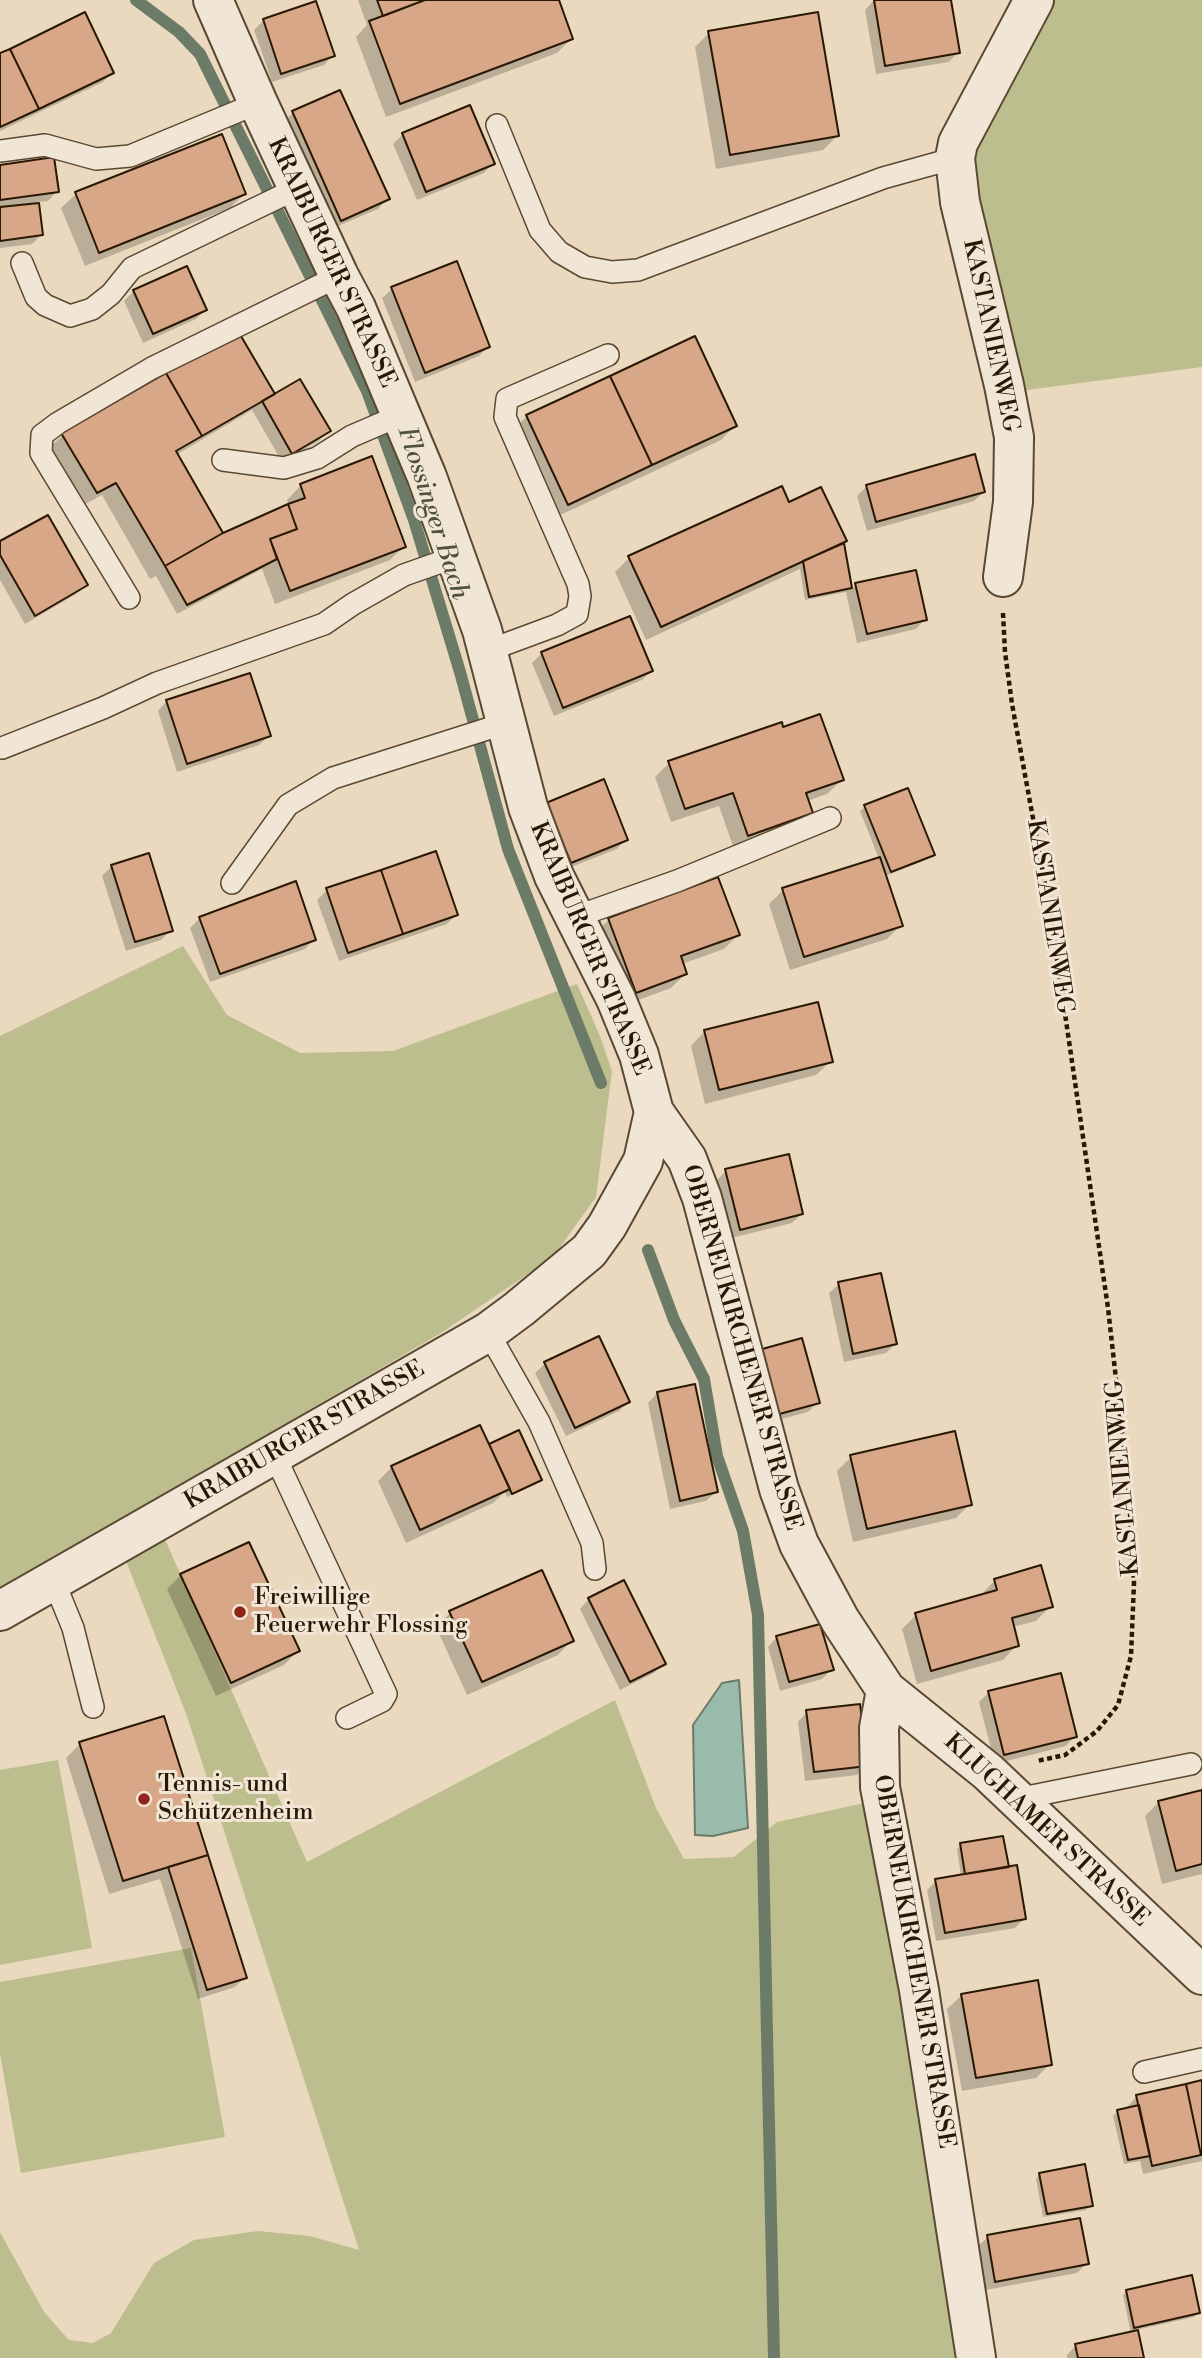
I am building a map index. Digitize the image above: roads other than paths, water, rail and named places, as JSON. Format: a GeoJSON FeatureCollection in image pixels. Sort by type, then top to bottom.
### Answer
{"type":"FeatureCollection","features":[{"type":"Feature","properties":{"kind":"street","name":"KRAIBURGER STRASSE"},"geometry":{"type":"LineString","coordinates":[[0,1611],[488,1332],[565,1273],[589,1251],[631,1187],[643,1161],[653,1112],[639,1055],[616,999],[554,876],[528,807],[500,725],[482,630],[451,559],[427,478],[397,417],[356,308],[334,278],[253,104],[213,0]]}},
{"type":"Feature","properties":{"kind":"street","name":"KASTANIENWEG"},"geometry":{"type":"LineString","coordinates":[[1003,577],[1013,502],[1014,437],[960,202],[955,158],[958,143],[1034,0]]}},
{"type":"Feature","properties":{"kind":"street","name":"OBERNEUKIRCHENER STRASSE"},"geometry":{"type":"LineString","coordinates":[[653,1112],[687,1160],[702,1198],[779,1489],[799,1544],[840,1620],[886,1690],[879,1728],[880,1787],[919,1990],[976,2358]]}},
{"type":"Feature","properties":{"kind":"street","name":"KLUGHAMER STRASSE"},"geometry":{"type":"LineString","coordinates":[[886,1690],[988,1772],[1202,1975]]}},
{"type":"Feature","properties":{"kind":"lane"},"geometry":{"type":"LineString","coordinates":[[0,151],[45,145],[96,159],[130,156],[253,104]]}},
{"type":"Feature","properties":{"kind":"lane"},"geometry":{"type":"LineString","coordinates":[[497,125],[540,230],[559,252],[585,267],[612,272],[638,270],[883,178],[955,158]]}},
{"type":"Feature","properties":{"kind":"lane"},"geometry":{"type":"LineString","coordinates":[[22,263],[36,297],[45,305],[70,316],[92,309],[111,294],[132,268],[293,190]]}},
{"type":"Feature","properties":{"kind":"lane"},"geometry":{"type":"LineString","coordinates":[[129,598],[41,453],[42,435],[58,422],[152,368],[334,278]]}},
{"type":"Feature","properties":{"kind":"lane"},"geometry":{"type":"LineString","coordinates":[[487,651],[557,625],[577,614],[580,596],[578,584],[505,417],[508,399],[608,355]]}},
{"type":"Feature","properties":{"kind":"lane"},"geometry":{"type":"LineString","coordinates":[[223,460],[284,468],[317,458],[352,436],[397,417]]}},
{"type":"Feature","properties":{"kind":"lane"},"geometry":{"type":"LineString","coordinates":[[2,748],[103,708],[157,683],[324,624],[404,575],[451,559]]}},
{"type":"Feature","properties":{"kind":"lane"},"geometry":{"type":"LineString","coordinates":[[232,883],[288,805],[333,778],[500,725]]}},
{"type":"Feature","properties":{"kind":"lane"},"geometry":{"type":"LineString","coordinates":[[575,917],[677,881],[830,818]]}},
{"type":"Feature","properties":{"kind":"lane"},"geometry":{"type":"LineString","coordinates":[[488,1332],[539,1422],[592,1543],[595,1569]]}},
{"type":"Feature","properties":{"kind":"lane"},"geometry":{"type":"LineString","coordinates":[[274,1454],[386,1694],[382,1701],[347,1718]]}},
{"type":"Feature","properties":{"kind":"lane"},"geometry":{"type":"LineString","coordinates":[[53,1579],[73,1628],[93,1707]]}},
{"type":"Feature","properties":{"kind":"lane"},"geometry":{"type":"LineString","coordinates":[[1017,1799],[1191,1764]]}},
{"type":"Feature","properties":{"kind":"lane"},"geometry":{"type":"LineString","coordinates":[[1144,2072],[1202,2059]]}},
{"type":"Feature","properties":{"kind":"waterway","name":"Flossinger Bach"},"geometry":{"type":"LineString","coordinates":[[136,0],[179,32],[200,54],[367,391],[414,520],[460,672],[508,849],[601,1083]]}},
{"type":"Feature","properties":{"kind":"waterway"},"geometry":{"type":"LineString","coordinates":[[648,1250],[674,1320],[704,1379],[717,1456],[743,1531],[758,1615],[774,2358]]}},
{"type":"Feature","properties":{"kind":"place","name":"Freiwillige Feuerwehr Flossing"},"geometry":{"type":"Point","coordinates":[240,1612]}},
{"type":"Feature","properties":{"kind":"place","name":"Tennis- und Schützenheim"},"geometry":{"type":"Point","coordinates":[144,1799]}}]}
